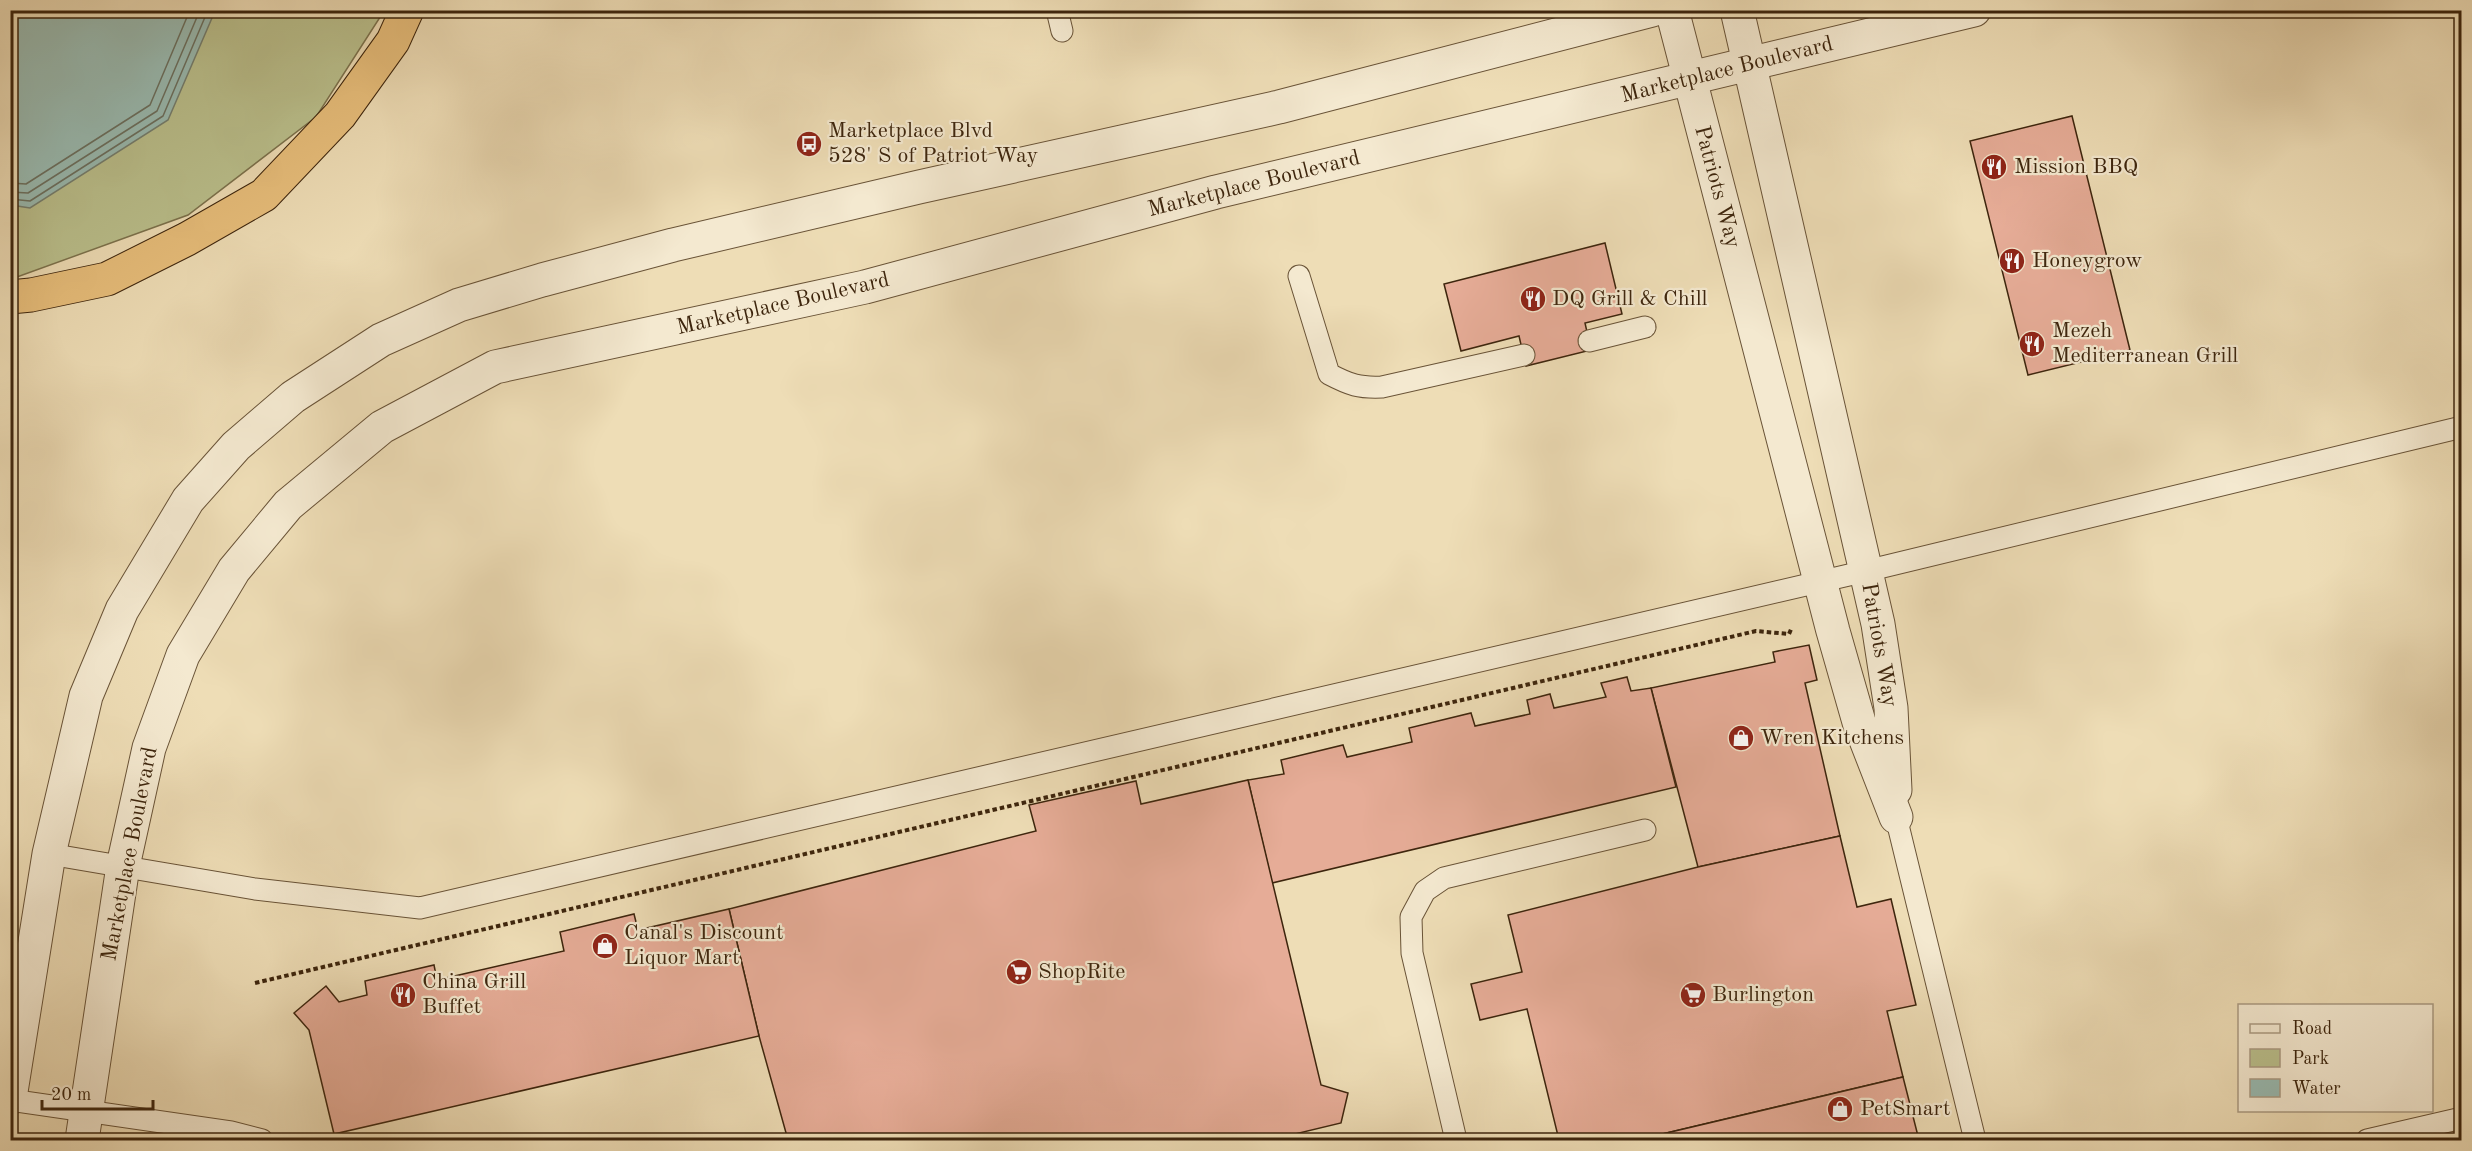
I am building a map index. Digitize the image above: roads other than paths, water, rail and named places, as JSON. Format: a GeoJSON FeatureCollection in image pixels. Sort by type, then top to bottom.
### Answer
{"type":"FeatureCollection","features":[{"type":"Feature","properties":{"kind":"highway"},"geometry":{"type":"LineString","coordinates":[[10,297],[31,295],[107,279],[187,239],[264,195],[340,115],[393,41],[407,10]]}},
{"type":"Feature","properties":{"kind":"street"},"geometry":{"type":"LineString","coordinates":[[10,1099],[49,854],[86,696],[122,610],[188,500],[236,446],[293,397],[381,340],[459,304],[673,245],[919,187],[1279,107],[1652,10]]}},
{"type":"Feature","properties":{"kind":"street","name":"Patriots Way"},"geometry":{"type":"LineString","coordinates":[[1672,10],[1820,581],[1859,722],[1896,817]]}},
{"type":"Feature","properties":{"kind":"street","name":"Patriots Way"},"geometry":{"type":"LineString","coordinates":[[1737,10],[1878,624],[1890,708],[1896,817]]}},
{"type":"Feature","properties":{"kind":"street","name":"Marketplace Boulevard"},"geometry":{"type":"LineString","coordinates":[[84,1125],[123,866],[149,748],[183,655],[234,570],[288,505],[382,427],[495,367],[865,286],[1216,192],[1974,10]]}},
{"type":"Feature","properties":{"kind":"lane"},"geometry":{"type":"LineString","coordinates":[[1057,10],[1062,31]]}},
{"type":"Feature","properties":{"kind":"lane"},"geometry":{"type":"LineString","coordinates":[[1299,276],[1329,374],[1359,388],[1382,387],[1524,355]]}},
{"type":"Feature","properties":{"kind":"lane"},"geometry":{"type":"LineString","coordinates":[[1589,341],[1645,327]]}},
{"type":"Feature","properties":{"kind":"lane"},"geometry":{"type":"LineString","coordinates":[[49,854],[255,889],[420,908],[1866,571],[2462,427]]}},
{"type":"Feature","properties":{"kind":"lane"},"geometry":{"type":"LineString","coordinates":[[1896,817],[1975,1140]]}},
{"type":"Feature","properties":{"kind":"lane"},"geometry":{"type":"LineString","coordinates":[[1456,1140],[1412,953],[1411,917],[1425,891],[1444,878],[1645,831]]}},
{"type":"Feature","properties":{"kind":"lane"},"geometry":{"type":"LineString","coordinates":[[10,1099],[84,1125],[231,1132],[262,1140]]}},
{"type":"Feature","properties":{"kind":"lane"},"geometry":{"type":"LineString","coordinates":[[2367,1140],[2462,1118]]}},
{"type":"Feature","properties":{"kind":"water"},"geometry":{"type":"Polygon","coordinates":[[[10,11],[215,11],[168,120],[30,208],[11,205],[10,11]]]}},
{"type":"Feature","properties":{"kind":"place","name":"Marketplace Blvd 528' S of Patriot Way"},"geometry":{"type":"Point","coordinates":[809,144]}},
{"type":"Feature","properties":{"kind":"place","name":"Mission BBQ"},"geometry":{"type":"Point","coordinates":[1994,167]}},
{"type":"Feature","properties":{"kind":"place","name":"Honeygrow"},"geometry":{"type":"Point","coordinates":[2012,261]}},
{"type":"Feature","properties":{"kind":"place","name":"DQ Grill & Chill"},"geometry":{"type":"Point","coordinates":[1533,299]}},
{"type":"Feature","properties":{"kind":"place","name":"Mezeh Mediterranean Grill"},"geometry":{"type":"Point","coordinates":[2032,344]}},
{"type":"Feature","properties":{"kind":"place","name":"Wren Kitchens"},"geometry":{"type":"Point","coordinates":[1741,738]}},
{"type":"Feature","properties":{"kind":"place","name":"Canal's Discount Liquor Mart"},"geometry":{"type":"Point","coordinates":[605,946]}},
{"type":"Feature","properties":{"kind":"place","name":"ShopRite"},"geometry":{"type":"Point","coordinates":[1019,972]}},
{"type":"Feature","properties":{"kind":"place","name":"China Grill Buffet"},"geometry":{"type":"Point","coordinates":[403,995]}},
{"type":"Feature","properties":{"kind":"place","name":"Burlington"},"geometry":{"type":"Point","coordinates":[1693,995]}},
{"type":"Feature","properties":{"kind":"place","name":"PetSmart"},"geometry":{"type":"Point","coordinates":[1840,1109]}}]}
